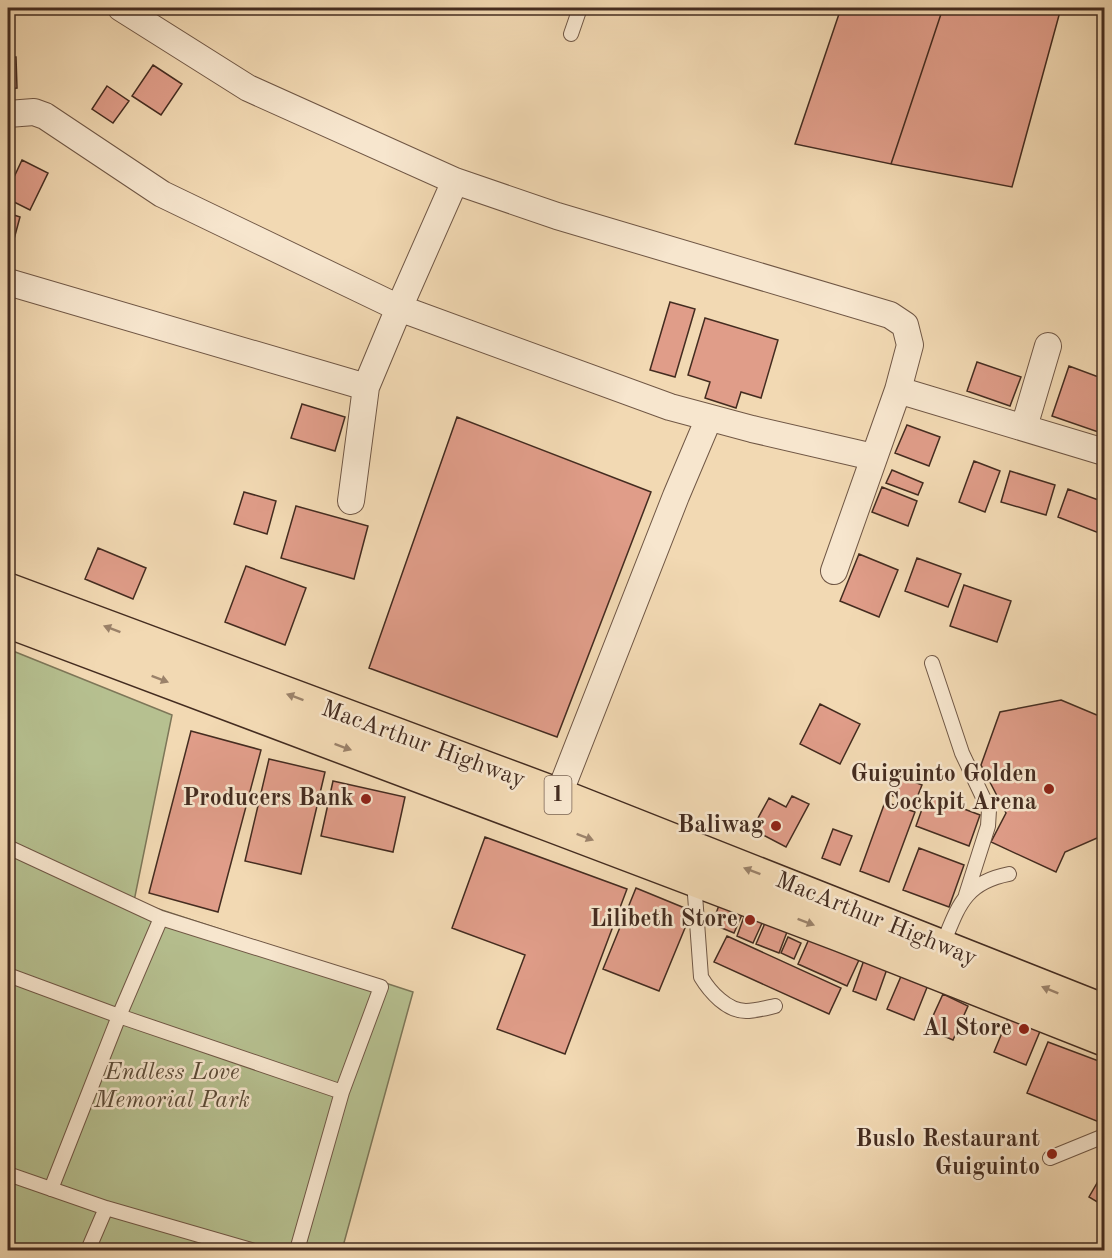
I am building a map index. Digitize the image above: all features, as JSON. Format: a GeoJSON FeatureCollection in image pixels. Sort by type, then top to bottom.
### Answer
{"type":"FeatureCollection","features":[{"type":"Feature","properties":{"kind":"highway","name":"MacArthur Highway"},"geometry":{"type":"LineString","coordinates":[[8,590],[553,809],[693,879],[1104,1039]]}},
{"type":"Feature","properties":{"kind":"highway","name":"MacArthur Highway"},"geometry":{"type":"LineString","coordinates":[[8,621],[942,946],[1104,1011]]}},
{"type":"Feature","properties":{"kind":"street"},"geometry":{"type":"LineString","coordinates":[[121,8],[248,88],[455,181],[557,216],[890,315],[905,325],[910,345],[898,390],[834,571]]}},
{"type":"Feature","properties":{"kind":"street"},"geometry":{"type":"LineString","coordinates":[[8,114],[34,112],[45,116],[162,194],[399,308],[670,407],[873,457]]}},
{"type":"Feature","properties":{"kind":"street"},"geometry":{"type":"LineString","coordinates":[[351,501],[366,387],[455,181]]}},
{"type":"Feature","properties":{"kind":"street"},"geometry":{"type":"LineString","coordinates":[[8,282],[366,387]]}},
{"type":"Feature","properties":{"kind":"street"},"geometry":{"type":"LineString","coordinates":[[1024,427],[1048,346]]}},
{"type":"Feature","properties":{"kind":"street"},"geometry":{"type":"LineString","coordinates":[[898,390],[1104,452]]}},
{"type":"Feature","properties":{"kind":"street"},"geometry":{"type":"LineString","coordinates":[[553,809],[671,507],[709,418]]}},
{"type":"Feature","properties":{"kind":"lane"},"geometry":{"type":"LineString","coordinates":[[571,34],[580,8]]}},
{"type":"Feature","properties":{"kind":"lane"},"geometry":{"type":"LineString","coordinates":[[932,663],[962,753],[989,810],[988,826],[966,895],[942,946]]}},
{"type":"Feature","properties":{"kind":"lane"},"geometry":{"type":"LineString","coordinates":[[8,847],[161,918],[381,987],[342,1092],[297,1251]]}},
{"type":"Feature","properties":{"kind":"lane"},"geometry":{"type":"LineString","coordinates":[[966,895],[979,884],[1009,874]]}},
{"type":"Feature","properties":{"kind":"lane"},"geometry":{"type":"LineString","coordinates":[[693,879],[701,977],[708,989],[727,1005],[744,1011],[775,1006]]}},
{"type":"Feature","properties":{"kind":"lane"},"geometry":{"type":"LineString","coordinates":[[51,1189],[161,918]]}},
{"type":"Feature","properties":{"kind":"lane"},"geometry":{"type":"LineString","coordinates":[[8,975],[342,1092]]}},
{"type":"Feature","properties":{"kind":"lane"},"geometry":{"type":"LineString","coordinates":[[1050,1158],[1104,1136]]}},
{"type":"Feature","properties":{"kind":"lane"},"geometry":{"type":"LineString","coordinates":[[8,1174],[106,1208],[250,1251]]}},
{"type":"Feature","properties":{"kind":"lane"},"geometry":{"type":"LineString","coordinates":[[88,1251],[106,1208]]}},
{"type":"Feature","properties":{"kind":"green space","name":"Endless Love Memorial Park"},"geometry":{"type":"Polygon","coordinates":[[[8,649],[172,715],[134,901],[413,992],[342,1250],[8,1250],[8,649]]]}},
{"type":"Feature","properties":{"kind":"building"},"geometry":{"type":"Polygon","coordinates":[[[841,8],[943,8],[891,164],[795,144],[841,8]]]}},
{"type":"Feature","properties":{"kind":"building"},"geometry":{"type":"Polygon","coordinates":[[[943,8],[1061,8],[1012,187],[891,164],[943,8]]]}},
{"type":"Feature","properties":{"kind":"building"},"geometry":{"type":"Polygon","coordinates":[[[8,57],[16,57],[17,88],[8,89],[8,57]]]}},
{"type":"Feature","properties":{"kind":"building"},"geometry":{"type":"Polygon","coordinates":[[[153,65],[182,84],[161,115],[132,96],[153,65]]]}},
{"type":"Feature","properties":{"kind":"building"},"geometry":{"type":"Polygon","coordinates":[[[107,86],[129,101],[113,123],[92,109],[107,86]]]}},
{"type":"Feature","properties":{"kind":"building"},"geometry":{"type":"Polygon","coordinates":[[[22,160],[48,173],[30,210],[8,199],[8,190],[22,160]]]}},
{"type":"Feature","properties":{"kind":"building"},"geometry":{"type":"Polygon","coordinates":[[[8,213],[20,217],[10,254],[8,254],[8,213]]]}},
{"type":"Feature","properties":{"kind":"building"},"geometry":{"type":"Polygon","coordinates":[[[670,302],[695,309],[675,377],[650,370],[670,302]]]}},
{"type":"Feature","properties":{"kind":"building"},"geometry":{"type":"Polygon","coordinates":[[[705,318],[778,340],[761,398],[741,392],[736,408],[705,398],[710,382],[688,375],[705,318]]]}},
{"type":"Feature","properties":{"kind":"building"},"geometry":{"type":"Polygon","coordinates":[[[977,362],[1021,377],[1010,406],[967,391],[977,362]]]}},
{"type":"Feature","properties":{"kind":"building"},"geometry":{"type":"Polygon","coordinates":[[[1069,366],[1104,379],[1104,434],[1052,416],[1069,366]]]}},
{"type":"Feature","properties":{"kind":"building"},"geometry":{"type":"Polygon","coordinates":[[[302,404],[345,417],[335,451],[291,438],[302,404]]]}},
{"type":"Feature","properties":{"kind":"building"},"geometry":{"type":"Polygon","coordinates":[[[457,417],[651,492],[557,737],[369,668],[457,417]]]}},
{"type":"Feature","properties":{"kind":"building"},"geometry":{"type":"Polygon","coordinates":[[[907,425],[940,437],[929,466],[895,453],[907,425]]]}},
{"type":"Feature","properties":{"kind":"building"},"geometry":{"type":"Polygon","coordinates":[[[974,461],[1000,471],[985,512],[959,502],[974,461]]]}},
{"type":"Feature","properties":{"kind":"building"},"geometry":{"type":"Polygon","coordinates":[[[892,470],[923,483],[918,495],[886,483],[892,470]]]}},
{"type":"Feature","properties":{"kind":"building"},"geometry":{"type":"Polygon","coordinates":[[[1010,471],[1055,485],[1046,515],[1001,502],[1010,471]]]}},
{"type":"Feature","properties":{"kind":"building"},"geometry":{"type":"Polygon","coordinates":[[[882,487],[917,501],[908,526],[872,512],[882,487]]]}},
{"type":"Feature","properties":{"kind":"building"},"geometry":{"type":"Polygon","coordinates":[[[1068,489],[1104,502],[1104,535],[1058,517],[1068,489]]]}},
{"type":"Feature","properties":{"kind":"building"},"geometry":{"type":"Polygon","coordinates":[[[244,492],[276,501],[267,534],[234,524],[244,492]]]}},
{"type":"Feature","properties":{"kind":"building"},"geometry":{"type":"Polygon","coordinates":[[[296,506],[368,526],[354,579],[281,558],[296,506]]]}},
{"type":"Feature","properties":{"kind":"building"},"geometry":{"type":"Polygon","coordinates":[[[98,548],[146,568],[133,599],[85,579],[98,548]]]}},
{"type":"Feature","properties":{"kind":"building"},"geometry":{"type":"Polygon","coordinates":[[[859,554],[898,570],[879,617],[840,601],[859,554]]]}},
{"type":"Feature","properties":{"kind":"building"},"geometry":{"type":"Polygon","coordinates":[[[917,558],[961,574],[948,607],[905,591],[917,558]]]}},
{"type":"Feature","properties":{"kind":"building"},"geometry":{"type":"Polygon","coordinates":[[[246,566],[306,588],[285,645],[225,622],[246,566]]]}},
{"type":"Feature","properties":{"kind":"building"},"geometry":{"type":"Polygon","coordinates":[[[964,585],[1011,601],[997,642],[950,626],[964,585]]]}},
{"type":"Feature","properties":{"kind":"building","name":"Guiguinto Golden Cockpit Arena"},"geometry":{"type":"Polygon","coordinates":[[[1061,700],[1104,718],[1104,835],[1065,852],[1056,872],[991,842],[1006,813],[981,765],[1000,712],[1061,700]]]}},
{"type":"Feature","properties":{"kind":"building"},"geometry":{"type":"Polygon","coordinates":[[[820,704],[860,724],[840,764],[800,744],[820,704]]]}},
{"type":"Feature","properties":{"kind":"building"},"geometry":{"type":"Polygon","coordinates":[[[191,731],[261,750],[218,912],[149,893],[191,731]]]}},
{"type":"Feature","properties":{"kind":"building"},"geometry":{"type":"Polygon","coordinates":[[[269,759],[325,772],[301,874],[245,861],[269,759]]]}},
{"type":"Feature","properties":{"kind":"building"},"geometry":{"type":"Polygon","coordinates":[[[897,775],[922,785],[914,805],[889,794],[897,775]]]}},
{"type":"Feature","properties":{"kind":"building"},"geometry":{"type":"Polygon","coordinates":[[[333,781],[405,797],[393,852],[321,836],[333,781]]]}},
{"type":"Feature","properties":{"kind":"building"},"geometry":{"type":"Polygon","coordinates":[[[927,795],[980,815],[969,846],[916,826],[927,795]]]}},
{"type":"Feature","properties":{"kind":"building"},"geometry":{"type":"Polygon","coordinates":[[[792,796],[809,804],[786,847],[752,829],[769,798],[786,807],[792,796]]]}},
{"type":"Feature","properties":{"kind":"building"},"geometry":{"type":"Polygon","coordinates":[[[885,802],[915,812],[889,882],[860,871],[885,802]]]}},
{"type":"Feature","properties":{"kind":"building"},"geometry":{"type":"Polygon","coordinates":[[[833,829],[852,836],[840,865],[822,858],[833,829]]]}},
{"type":"Feature","properties":{"kind":"building"},"geometry":{"type":"Polygon","coordinates":[[[485,837],[627,889],[565,1054],[497,1029],[525,955],[452,928],[485,837]]]}},
{"type":"Feature","properties":{"kind":"building"},"geometry":{"type":"Polygon","coordinates":[[[919,848],[964,865],[949,907],[903,890],[919,848]]]}},
{"type":"Feature","properties":{"kind":"building"},"geometry":{"type":"Polygon","coordinates":[[[636,888],[692,911],[659,991],[603,969],[636,888]]]}},
{"type":"Feature","properties":{"kind":"building"},"geometry":{"type":"Polygon","coordinates":[[[721,900],[744,910],[734,933],[712,924],[721,900]]]}},
{"type":"Feature","properties":{"kind":"building"},"geometry":{"type":"Polygon","coordinates":[[[745,914],[763,921],[753,943],[737,936],[745,914]]]}},
{"type":"Feature","properties":{"kind":"building"},"geometry":{"type":"Polygon","coordinates":[[[765,923],[787,932],[779,953],[756,944],[765,923]]]}},
{"type":"Feature","properties":{"kind":"building"},"geometry":{"type":"Polygon","coordinates":[[[727,936],[841,988],[829,1014],[714,962],[727,936]]]}},
{"type":"Feature","properties":{"kind":"building"},"geometry":{"type":"Polygon","coordinates":[[[788,937],[801,943],[794,959],[781,953],[788,937]]]}},
{"type":"Feature","properties":{"kind":"building"},"geometry":{"type":"Polygon","coordinates":[[[809,939],[859,960],[847,986],[798,964],[809,939]]]}},
{"type":"Feature","properties":{"kind":"building"},"geometry":{"type":"Polygon","coordinates":[[[1104,952],[1104,968],[1099,966],[1104,952]]]}},
{"type":"Feature","properties":{"kind":"building"},"geometry":{"type":"Polygon","coordinates":[[[864,960],[887,969],[876,1000],[853,991],[864,960]]]}},
{"type":"Feature","properties":{"kind":"building"},"geometry":{"type":"Polygon","coordinates":[[[902,974],[928,985],[914,1020],[887,1009],[902,974]]]}},
{"type":"Feature","properties":{"kind":"building"},"geometry":{"type":"Polygon","coordinates":[[[943,994],[968,1006],[953,1040],[927,1029],[943,994]]]}},
{"type":"Feature","properties":{"kind":"building"},"geometry":{"type":"Polygon","coordinates":[[[1009,1016],[1041,1029],[1026,1065],[994,1052],[1009,1016]]]}},
{"type":"Feature","properties":{"kind":"building"},"geometry":{"type":"Polygon","coordinates":[[[1048,1042],[1104,1063],[1104,1124],[1027,1093],[1048,1042]]]}},
{"type":"Feature","properties":{"kind":"building"},"geometry":{"type":"Polygon","coordinates":[[[1104,1171],[1104,1206],[1089,1197],[1104,1171]]]}},
{"type":"Feature","properties":{"kind":"place","name":"Guiguinto Golden Cockpit Arena"},"geometry":{"type":"Point","coordinates":[1049,789]}},
{"type":"Feature","properties":{"kind":"place","name":"Producers Bank"},"geometry":{"type":"Point","coordinates":[366,799]}},
{"type":"Feature","properties":{"kind":"place","name":"Baliwag"},"geometry":{"type":"Point","coordinates":[776,826]}},
{"type":"Feature","properties":{"kind":"place","name":"Lilibeth Store"},"geometry":{"type":"Point","coordinates":[750,920]}},
{"type":"Feature","properties":{"kind":"place","name":"Al Store"},"geometry":{"type":"Point","coordinates":[1024,1029]}},
{"type":"Feature","properties":{"kind":"place","name":"Buslo Restaurant Guiguinto"},"geometry":{"type":"Point","coordinates":[1052,1154]}}]}
